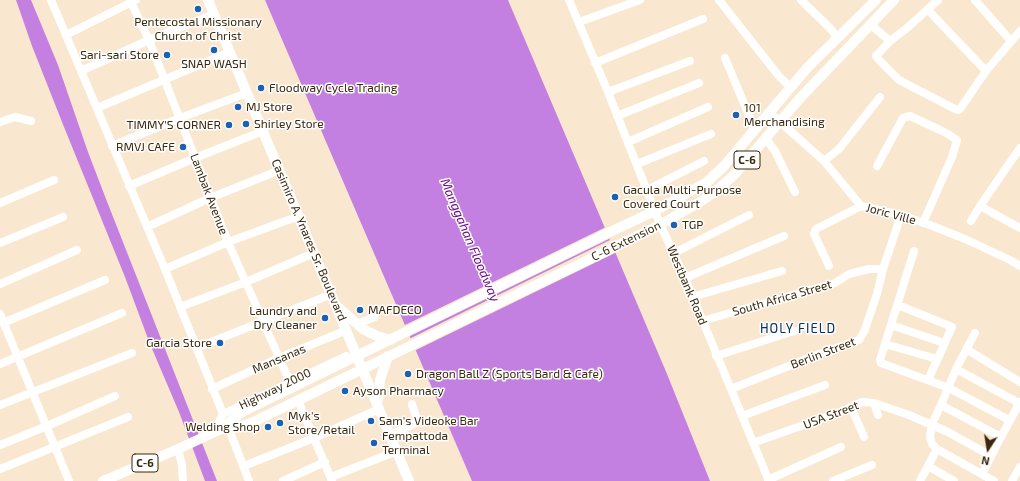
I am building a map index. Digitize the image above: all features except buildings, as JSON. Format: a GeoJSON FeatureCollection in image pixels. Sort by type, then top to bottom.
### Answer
{"type":"FeatureCollection","features":[{"type":"Feature","properties":{"kind":"main road","name":"Casimiro A. Ynares Sr. Boulevard"},"geometry":{"type":"LineString","coordinates":[[208,0],[410,481]]}},
{"type":"Feature","properties":{"kind":"main road","name":"C-6 Extension"},"geometry":{"type":"LineString","coordinates":[[358,356],[610,232],[655,212],[707,182],[724,166],[790,87],[837,37],[876,0]]}},
{"type":"Feature","properties":{"kind":"main road","name":"C-6 Extension"},"geometry":{"type":"LineString","coordinates":[[363,369],[660,224],[700,202],[716,191],[734,175],[819,78],[872,25],[894,0]]}},
{"type":"Feature","properties":{"kind":"main road"},"geometry":{"type":"LineString","coordinates":[[337,307],[363,329],[377,336],[394,338]]}},
{"type":"Feature","properties":{"kind":"main road"},"geometry":{"type":"LineString","coordinates":[[345,359],[349,335]]}},
{"type":"Feature","properties":{"kind":"main road","name":"Highway 2000"},"geometry":{"type":"LineString","coordinates":[[217,432],[242,412],[291,384],[345,359],[358,356]]}},
{"type":"Feature","properties":{"kind":"main road"},"geometry":{"type":"LineString","coordinates":[[378,406],[380,380],[390,356]]}},
{"type":"Feature","properties":{"kind":"main road","name":"Highway 2000"},"geometry":{"type":"LineString","coordinates":[[103,481],[217,432],[249,424],[363,369]]}},
{"type":"Feature","properties":{"kind":"main road"},"geometry":{"type":"LineString","coordinates":[[347,377],[370,384]]}},
{"type":"Feature","properties":{"kind":"street"},"geometry":{"type":"LineString","coordinates":[[51,0],[165,269],[222,414],[217,432],[244,466],[249,481]]}},
{"type":"Feature","properties":{"kind":"street","name":"Westbank Road"},"geometry":{"type":"LineString","coordinates":[[569,0],[608,92],[655,212],[685,278],[768,480]]}},
{"type":"Feature","properties":{"kind":"street"},"geometry":{"type":"LineString","coordinates":[[579,22],[640,0]]}},
{"type":"Feature","properties":{"kind":"street"},"geometry":{"type":"LineString","coordinates":[[719,0],[778,75],[790,87]]}},
{"type":"Feature","properties":{"kind":"street"},"geometry":{"type":"LineString","coordinates":[[801,0],[830,28],[837,37]]}},
{"type":"Feature","properties":{"kind":"street"},"geometry":{"type":"LineString","coordinates":[[938,0],[890,41],[876,56],[899,80],[955,109],[960,109],[986,71],[1020,31]]}},
{"type":"Feature","properties":{"kind":"street"},"geometry":{"type":"LineString","coordinates":[[975,0],[1011,41]]}},
{"type":"Feature","properties":{"kind":"street"},"geometry":{"type":"LineString","coordinates":[[66,35],[132,1]]}},
{"type":"Feature","properties":{"kind":"street","name":"Lambak Avenue"},"geometry":{"type":"LineString","coordinates":[[132,1],[165,80],[228,242],[291,384]]}},
{"type":"Feature","properties":{"kind":"street"},"geometry":{"type":"LineString","coordinates":[[928,10],[986,71]]}},
{"type":"Feature","properties":{"kind":"street"},"geometry":{"type":"LineString","coordinates":[[81,71],[149,40],[214,14]]}},
{"type":"Feature","properties":{"kind":"street"},"geometry":{"type":"LineString","coordinates":[[595,63],[703,19]]}},
{"type":"Feature","properties":{"kind":"street"},"geometry":{"type":"LineString","coordinates":[[872,25],[890,41]]}},
{"type":"Feature","properties":{"kind":"street"},"geometry":{"type":"LineString","coordinates":[[97,108],[230,52]]}},
{"type":"Feature","properties":{"kind":"street"},"geometry":{"type":"LineString","coordinates":[[725,58],[755,130]]}},
{"type":"Feature","properties":{"kind":"street"},"geometry":{"type":"LineString","coordinates":[[608,92],[690,61]]}},
{"type":"Feature","properties":{"kind":"street"},"geometry":{"type":"LineString","coordinates":[[617,116],[699,83]]}},
{"type":"Feature","properties":{"kind":"street"},"geometry":{"type":"LineString","coordinates":[[112,146],[247,92]]}},
{"type":"Feature","properties":{"kind":"street"},"geometry":{"type":"LineString","coordinates":[[824,161],[839,149],[880,97]]}},
{"type":"Feature","properties":{"kind":"street"},"geometry":{"type":"LineString","coordinates":[[628,142],[708,107]]}},
{"type":"Feature","properties":{"kind":"street","name":"Joric Ville"},"geometry":{"type":"LineString","coordinates":[[769,112],[824,161],[861,206],[902,215],[966,239],[1020,266]]}},
{"type":"Feature","properties":{"kind":"street"},"geometry":{"type":"LineString","coordinates":[[878,166],[903,118],[906,117],[910,116],[948,134],[957,140],[952,157],[923,223]]}},
{"type":"Feature","properties":{"kind":"street"},"geometry":{"type":"LineString","coordinates":[[0,122],[15,117],[30,121]]}},
{"type":"Feature","properties":{"kind":"street"},"geometry":{"type":"LineString","coordinates":[[129,186],[263,131]]}},
{"type":"Feature","properties":{"kind":"street"},"geometry":{"type":"LineString","coordinates":[[637,164],[711,134]]}},
{"type":"Feature","properties":{"kind":"street"},"geometry":{"type":"LineString","coordinates":[[766,139],[775,151],[795,192]]}},
{"type":"Feature","properties":{"kind":"street"},"geometry":{"type":"LineString","coordinates":[[971,221],[1020,148]]}},
{"type":"Feature","properties":{"kind":"street"},"geometry":{"type":"LineString","coordinates":[[647,190],[704,161]]}},
{"type":"Feature","properties":{"kind":"street"},"geometry":{"type":"LineString","coordinates":[[147,227],[210,198],[280,170]]}},
{"type":"Feature","properties":{"kind":"street"},"geometry":{"type":"LineString","coordinates":[[0,203],[54,180]]}},
{"type":"Feature","properties":{"kind":"street"},"geometry":{"type":"LineString","coordinates":[[829,266],[814,234],[816,229],[861,206]]}},
{"type":"Feature","properties":{"kind":"street"},"geometry":{"type":"LineString","coordinates":[[980,206],[1018,224]]}},
{"type":"Feature","properties":{"kind":"street"},"geometry":{"type":"LineString","coordinates":[[674,253],[749,215]]}},
{"type":"Feature","properties":{"kind":"street","name":"Berlin Street"},"geometry":{"type":"LineString","coordinates":[[730,389],[858,340],[864,332],[902,215]]}},
{"type":"Feature","properties":{"kind":"street"},"geometry":{"type":"LineString","coordinates":[[165,269],[228,242],[299,216]]}},
{"type":"Feature","properties":{"kind":"street"},"geometry":{"type":"LineString","coordinates":[[0,243],[63,217]]}},
{"type":"Feature","properties":{"kind":"street"},"geometry":{"type":"LineString","coordinates":[[685,278],[784,236]]}},
{"type":"Feature","properties":{"kind":"street"},"geometry":{"type":"LineString","coordinates":[[0,284],[77,250]]}},
{"type":"Feature","properties":{"kind":"street"},"geometry":{"type":"LineString","coordinates":[[914,251],[880,360],[881,363],[949,388],[1009,420]]}},
{"type":"Feature","properties":{"kind":"street"},"geometry":{"type":"LineString","coordinates":[[180,307],[246,282],[314,253]]}},
{"type":"Feature","properties":{"kind":"street","name":"South Africa Street"},"geometry":{"type":"LineString","coordinates":[[702,321],[835,283],[850,274],[868,269],[884,269]]}},
{"type":"Feature","properties":{"kind":"street"},"geometry":{"type":"LineString","coordinates":[[692,297],[782,270]]}},
{"type":"Feature","properties":{"kind":"street"},"geometry":{"type":"LineString","coordinates":[[4,323],[105,280]]}},
{"type":"Feature","properties":{"kind":"street"},"geometry":{"type":"LineString","coordinates":[[196,348],[332,294]]}},
{"type":"Feature","properties":{"kind":"street"},"geometry":{"type":"LineString","coordinates":[[898,305],[952,327],[928,380]]}},
{"type":"Feature","properties":{"kind":"street"},"geometry":{"type":"LineString","coordinates":[[0,314],[69,481]]}},
{"type":"Feature","properties":{"kind":"street"},"geometry":{"type":"LineString","coordinates":[[0,364],[122,314]]}},
{"type":"Feature","properties":{"kind":"street"},"geometry":{"type":"LineString","coordinates":[[357,324],[375,317]]}},
{"type":"Feature","properties":{"kind":"street"},"geometry":{"type":"LineString","coordinates":[[891,325],[944,343]]}},
{"type":"Feature","properties":{"kind":"street"},"geometry":{"type":"LineString","coordinates":[[716,356],[794,331]]}},
{"type":"Feature","properties":{"kind":"street"},"geometry":{"type":"LineString","coordinates":[[975,333],[956,369],[932,424],[930,437],[932,444],[937,449],[994,481]]}},
{"type":"Feature","properties":{"kind":"street","name":"Mansanas"},"geometry":{"type":"LineString","coordinates":[[212,389],[280,358],[349,335]]}},
{"type":"Feature","properties":{"kind":"street"},"geometry":{"type":"LineString","coordinates":[[885,344],[937,359]]}},
{"type":"Feature","properties":{"kind":"street"},"geometry":{"type":"LineString","coordinates":[[966,350],[1020,382]]}},
{"type":"Feature","properties":{"kind":"street"},"geometry":{"type":"LineString","coordinates":[[0,404],[132,353]]}},
{"type":"Feature","properties":{"kind":"street"},"geometry":{"type":"LineString","coordinates":[[956,369],[1020,403],[1009,420],[982,474]]}},
{"type":"Feature","properties":{"kind":"street","name":"Highway 2000"},"geometry":{"type":"LineString","coordinates":[[222,414],[291,384]]}},
{"type":"Feature","properties":{"kind":"street"},"geometry":{"type":"LineString","coordinates":[[742,416],[825,385]]}},
{"type":"Feature","properties":{"kind":"street"},"geometry":{"type":"LineString","coordinates":[[0,445],[115,396]]}},
{"type":"Feature","properties":{"kind":"street"},"geometry":{"type":"LineString","coordinates":[[298,400],[332,479],[397,451]]}},
{"type":"Feature","properties":{"kind":"street","name":"USA Street"},"geometry":{"type":"LineString","coordinates":[[753,443],[862,402],[874,404],[932,424],[991,456]]}},
{"type":"Feature","properties":{"kind":"street"},"geometry":{"type":"LineString","coordinates":[[390,435],[416,423],[417,420],[412,404]]}},
{"type":"Feature","properties":{"kind":"street"},"geometry":{"type":"LineString","coordinates":[[874,404],[878,415]]}},
{"type":"Feature","properties":{"kind":"street"},"geometry":{"type":"LineString","coordinates":[[941,405],[1001,437]]}},
{"type":"Feature","properties":{"kind":"street"},"geometry":{"type":"LineString","coordinates":[[244,466],[314,438],[378,406]]}},
{"type":"Feature","properties":{"kind":"street"},"geometry":{"type":"LineString","coordinates":[[851,407],[864,437]]}},
{"type":"Feature","properties":{"kind":"street"},"geometry":{"type":"LineString","coordinates":[[0,469],[128,417]]}},
{"type":"Feature","properties":{"kind":"street"},"geometry":{"type":"LineString","coordinates":[[768,480],[841,446]]}},
{"type":"Feature","properties":{"kind":"street"},"geometry":{"type":"LineString","coordinates":[[183,447],[182,465],[184,481]]}},
{"type":"Feature","properties":{"kind":"street"},"geometry":{"type":"LineString","coordinates":[[920,481],[937,449]]}},
{"type":"Feature","properties":{"kind":"street"},"geometry":{"type":"LineString","coordinates":[[283,481],[325,462]]}},
{"type":"Feature","properties":{"kind":"street"},"geometry":{"type":"LineString","coordinates":[[833,481],[872,464]]}},
{"type":"Feature","properties":{"kind":"street"},"geometry":{"type":"LineString","coordinates":[[928,466],[954,481]]}},
{"type":"Feature","properties":{"kind":"street"},"geometry":{"type":"LineString","coordinates":[[1012,481],[1020,467]]}},
{"type":"Feature","properties":{"kind":"water"},"geometry":{"type":"Polygon","coordinates":[[[16,0],[31,0],[58,65],[106,199],[217,481],[205,481],[179,412],[150,344],[125,277],[32,46],[16,0]]]}},
{"type":"Feature","properties":{"kind":"water","name":"Manggahan Floodway"},"geometry":{"type":"Polygon","coordinates":[[[265,0],[508,0],[667,374],[710,481],[472,481],[265,0]]]}},
{"type":"Feature","properties":{"kind":"pier"},"geometry":{"type":"Polygon","coordinates":[[[606,227],[611,238],[408,337],[403,326],[606,227]]]}},
{"type":"Feature","properties":{"kind":"pier"},"geometry":{"type":"Polygon","coordinates":[[[612,239],[617,252],[414,351],[409,339],[612,239]]]}},
{"type":"Feature","properties":{"kind":"place","name":"Pentecostal Missionary Church of Christ"},"geometry":{"type":"Point","coordinates":[198,9]}},
{"type":"Feature","properties":{"kind":"place","name":"SNAP WASH"},"geometry":{"type":"Point","coordinates":[214,50]}},
{"type":"Feature","properties":{"kind":"place","name":"Sari-sari Store"},"geometry":{"type":"Point","coordinates":[167,55]}},
{"type":"Feature","properties":{"kind":"place","name":"Floodway Cycle Trading"},"geometry":{"type":"Point","coordinates":[261,88]}},
{"type":"Feature","properties":{"kind":"place","name":"MJ Store"},"geometry":{"type":"Point","coordinates":[238,107]}},
{"type":"Feature","properties":{"kind":"place","name":"101 Merchandising"},"geometry":{"type":"Point","coordinates":[736,115]}},
{"type":"Feature","properties":{"kind":"place","name":"Shirley Store"},"geometry":{"type":"Point","coordinates":[246,124]}},
{"type":"Feature","properties":{"kind":"place","name":"TIMMY'S CORNER"},"geometry":{"type":"Point","coordinates":[229,125]}},
{"type":"Feature","properties":{"kind":"place","name":"RMVJ CAFE"},"geometry":{"type":"Point","coordinates":[183,147]}},
{"type":"Feature","properties":{"kind":"place","name":"Gacula Multi-Purpose Covered Court"},"geometry":{"type":"Point","coordinates":[615,197]}},
{"type":"Feature","properties":{"kind":"place","name":"TGP"},"geometry":{"type":"Point","coordinates":[674,225]}},
{"type":"Feature","properties":{"kind":"place","name":"MAFDECO"},"geometry":{"type":"Point","coordinates":[360,310]}},
{"type":"Feature","properties":{"kind":"place","name":"Laundry and Dry Cleaner"},"geometry":{"type":"Point","coordinates":[325,318]}},
{"type":"Feature","properties":{"kind":"place","name":"Garcia Store"},"geometry":{"type":"Point","coordinates":[220,343]}},
{"type":"Feature","properties":{"kind":"place","name":"Dragon Ball Z (Sports Bard & Cafe)"},"geometry":{"type":"Point","coordinates":[408,374]}},
{"type":"Feature","properties":{"kind":"place","name":"Ayson Pharmacy"},"geometry":{"type":"Point","coordinates":[345,391]}},
{"type":"Feature","properties":{"kind":"place","name":"Sam's Videoke Bar"},"geometry":{"type":"Point","coordinates":[371,421]}},
{"type":"Feature","properties":{"kind":"place","name":"Myk's Store/Retail"},"geometry":{"type":"Point","coordinates":[280,423]}},
{"type":"Feature","properties":{"kind":"place","name":"Welding Shop"},"geometry":{"type":"Point","coordinates":[268,427]}},
{"type":"Feature","properties":{"kind":"place","name":"Fempattoda Terminal"},"geometry":{"type":"Point","coordinates":[374,443]}},
{"type":"Feature","properties":{"kind":"district","name":"HOLY FIELD"},"geometry":{"type":"Point","coordinates":[798,329]}}]}
